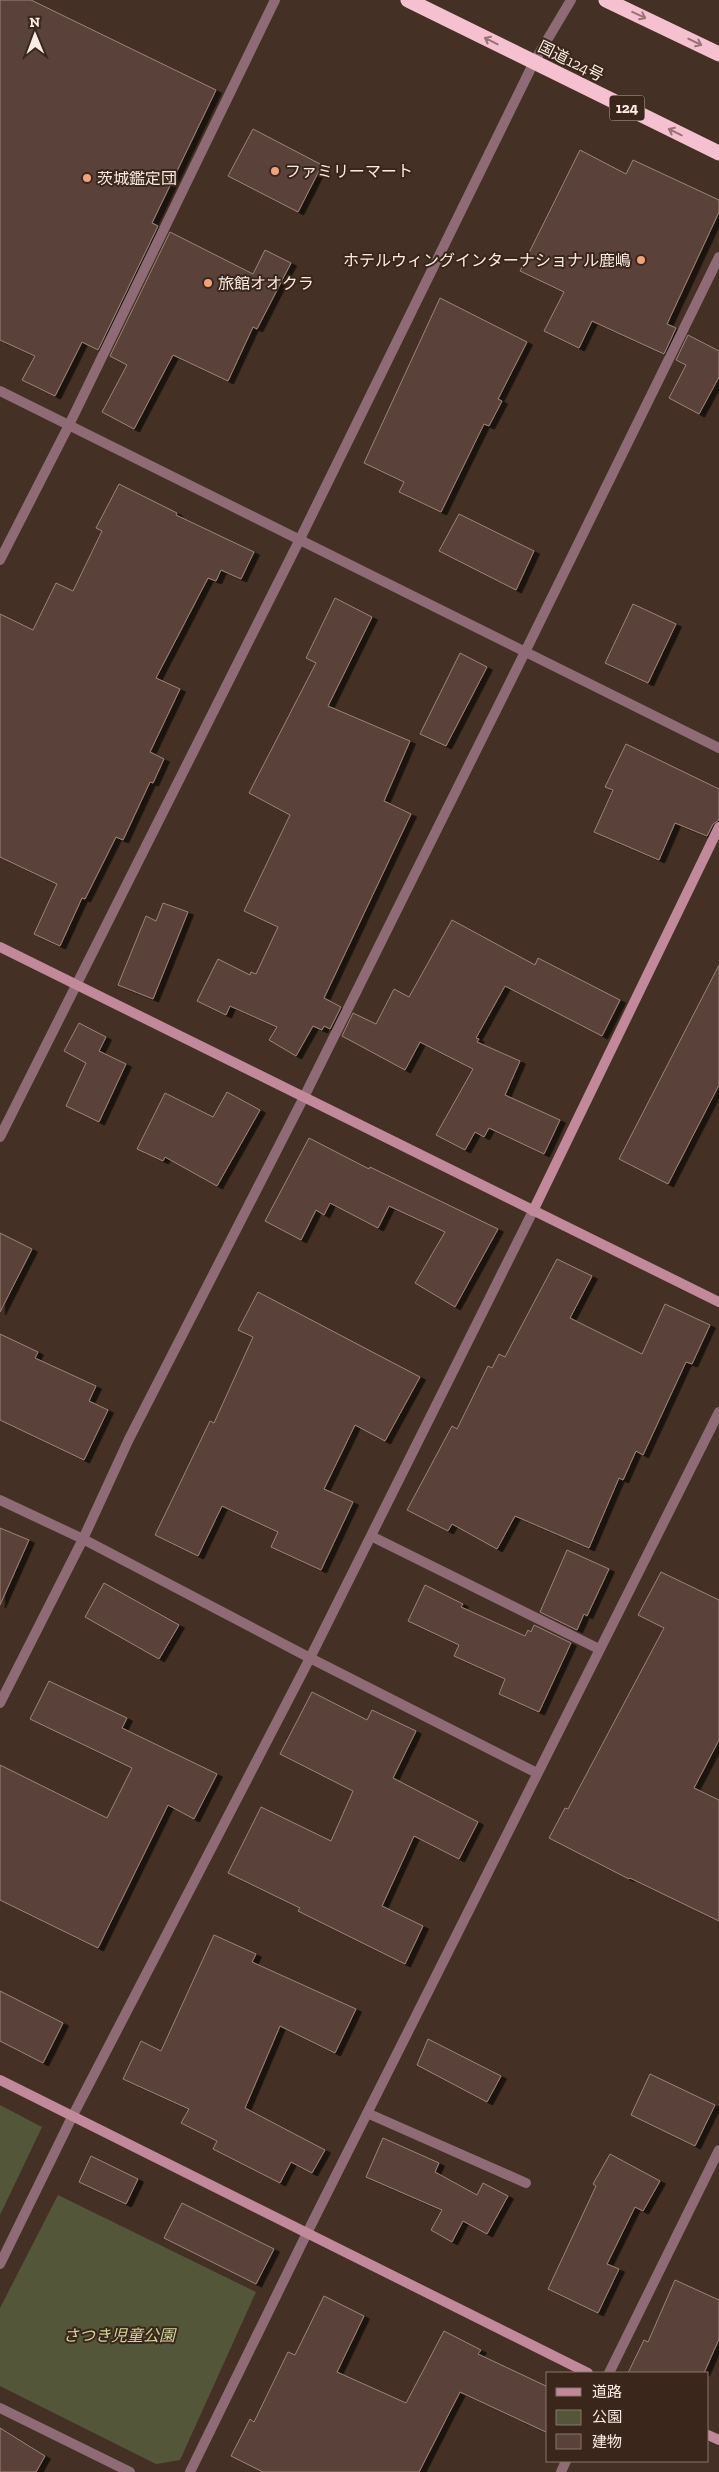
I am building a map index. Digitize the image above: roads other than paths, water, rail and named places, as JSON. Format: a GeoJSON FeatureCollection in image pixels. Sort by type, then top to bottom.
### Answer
{"type":"FeatureCollection","features":[{"type":"Feature","properties":{"kind":"highway","name":"国道124号"},"geometry":{"type":"LineString","coordinates":[[408,0],[719,153]]}},
{"type":"Feature","properties":{"kind":"highway"},"geometry":{"type":"LineString","coordinates":[[606,0],[719,54]]}},
{"type":"Feature","properties":{"kind":"street"},"geometry":{"type":"LineString","coordinates":[[0,560],[68,426],[275,0]]}},
{"type":"Feature","properties":{"kind":"street"},"geometry":{"type":"LineString","coordinates":[[0,1137],[299,541],[534,62],[571,0]]}},
{"type":"Feature","properties":{"kind":"street"},"geometry":{"type":"LineString","coordinates":[[0,1703],[83,1539],[129,1439],[304,1097],[719,257]]}},
{"type":"Feature","properties":{"kind":"street"},"geometry":{"type":"LineString","coordinates":[[0,391],[719,748]]}},
{"type":"Feature","properties":{"kind":"street"},"geometry":{"type":"LineString","coordinates":[[0,2264],[72,2117],[310,1658],[533,1211],[719,827]]}},
{"type":"Feature","properties":{"kind":"street"},"geometry":{"type":"LineString","coordinates":[[0,947],[719,1302]]}},
{"type":"Feature","properties":{"kind":"street"},"geometry":{"type":"LineString","coordinates":[[190,2472],[307,2232],[719,1412]]}},
{"type":"Feature","properties":{"kind":"street"},"geometry":{"type":"LineString","coordinates":[[0,1500],[83,1539],[310,1658],[537,1773]]}},
{"type":"Feature","properties":{"kind":"street"},"geometry":{"type":"LineString","coordinates":[[371,1536],[600,1649]]}},
{"type":"Feature","properties":{"kind":"street"},"geometry":{"type":"LineString","coordinates":[[0,2080],[586,2372]]}},
{"type":"Feature","properties":{"kind":"street"},"geometry":{"type":"LineString","coordinates":[[367,2113],[526,2183]]}},
{"type":"Feature","properties":{"kind":"street"},"geometry":{"type":"LineString","coordinates":[[609,2372],[719,2150]]}},
{"type":"Feature","properties":{"kind":"street"},"geometry":{"type":"LineString","coordinates":[[0,2408],[130,2472]]}},
{"type":"Feature","properties":{"kind":"place","name":"ファミリーマート"},"geometry":{"type":"Point","coordinates":[275,171]}},
{"type":"Feature","properties":{"kind":"place","name":"茨城鑑定団"},"geometry":{"type":"Point","coordinates":[87,178]}},
{"type":"Feature","properties":{"kind":"place","name":"ホテルウィングインターナショナル鹿嶋"},"geometry":{"type":"Point","coordinates":[641,260]}},
{"type":"Feature","properties":{"kind":"place","name":"旅館オオクラ"},"geometry":{"type":"Point","coordinates":[208,283]}},
{"type":"Feature","properties":{"kind":"park label","name":"さつき児童公園"},"geometry":{"type":"Point","coordinates":[119,2335]}}]}
